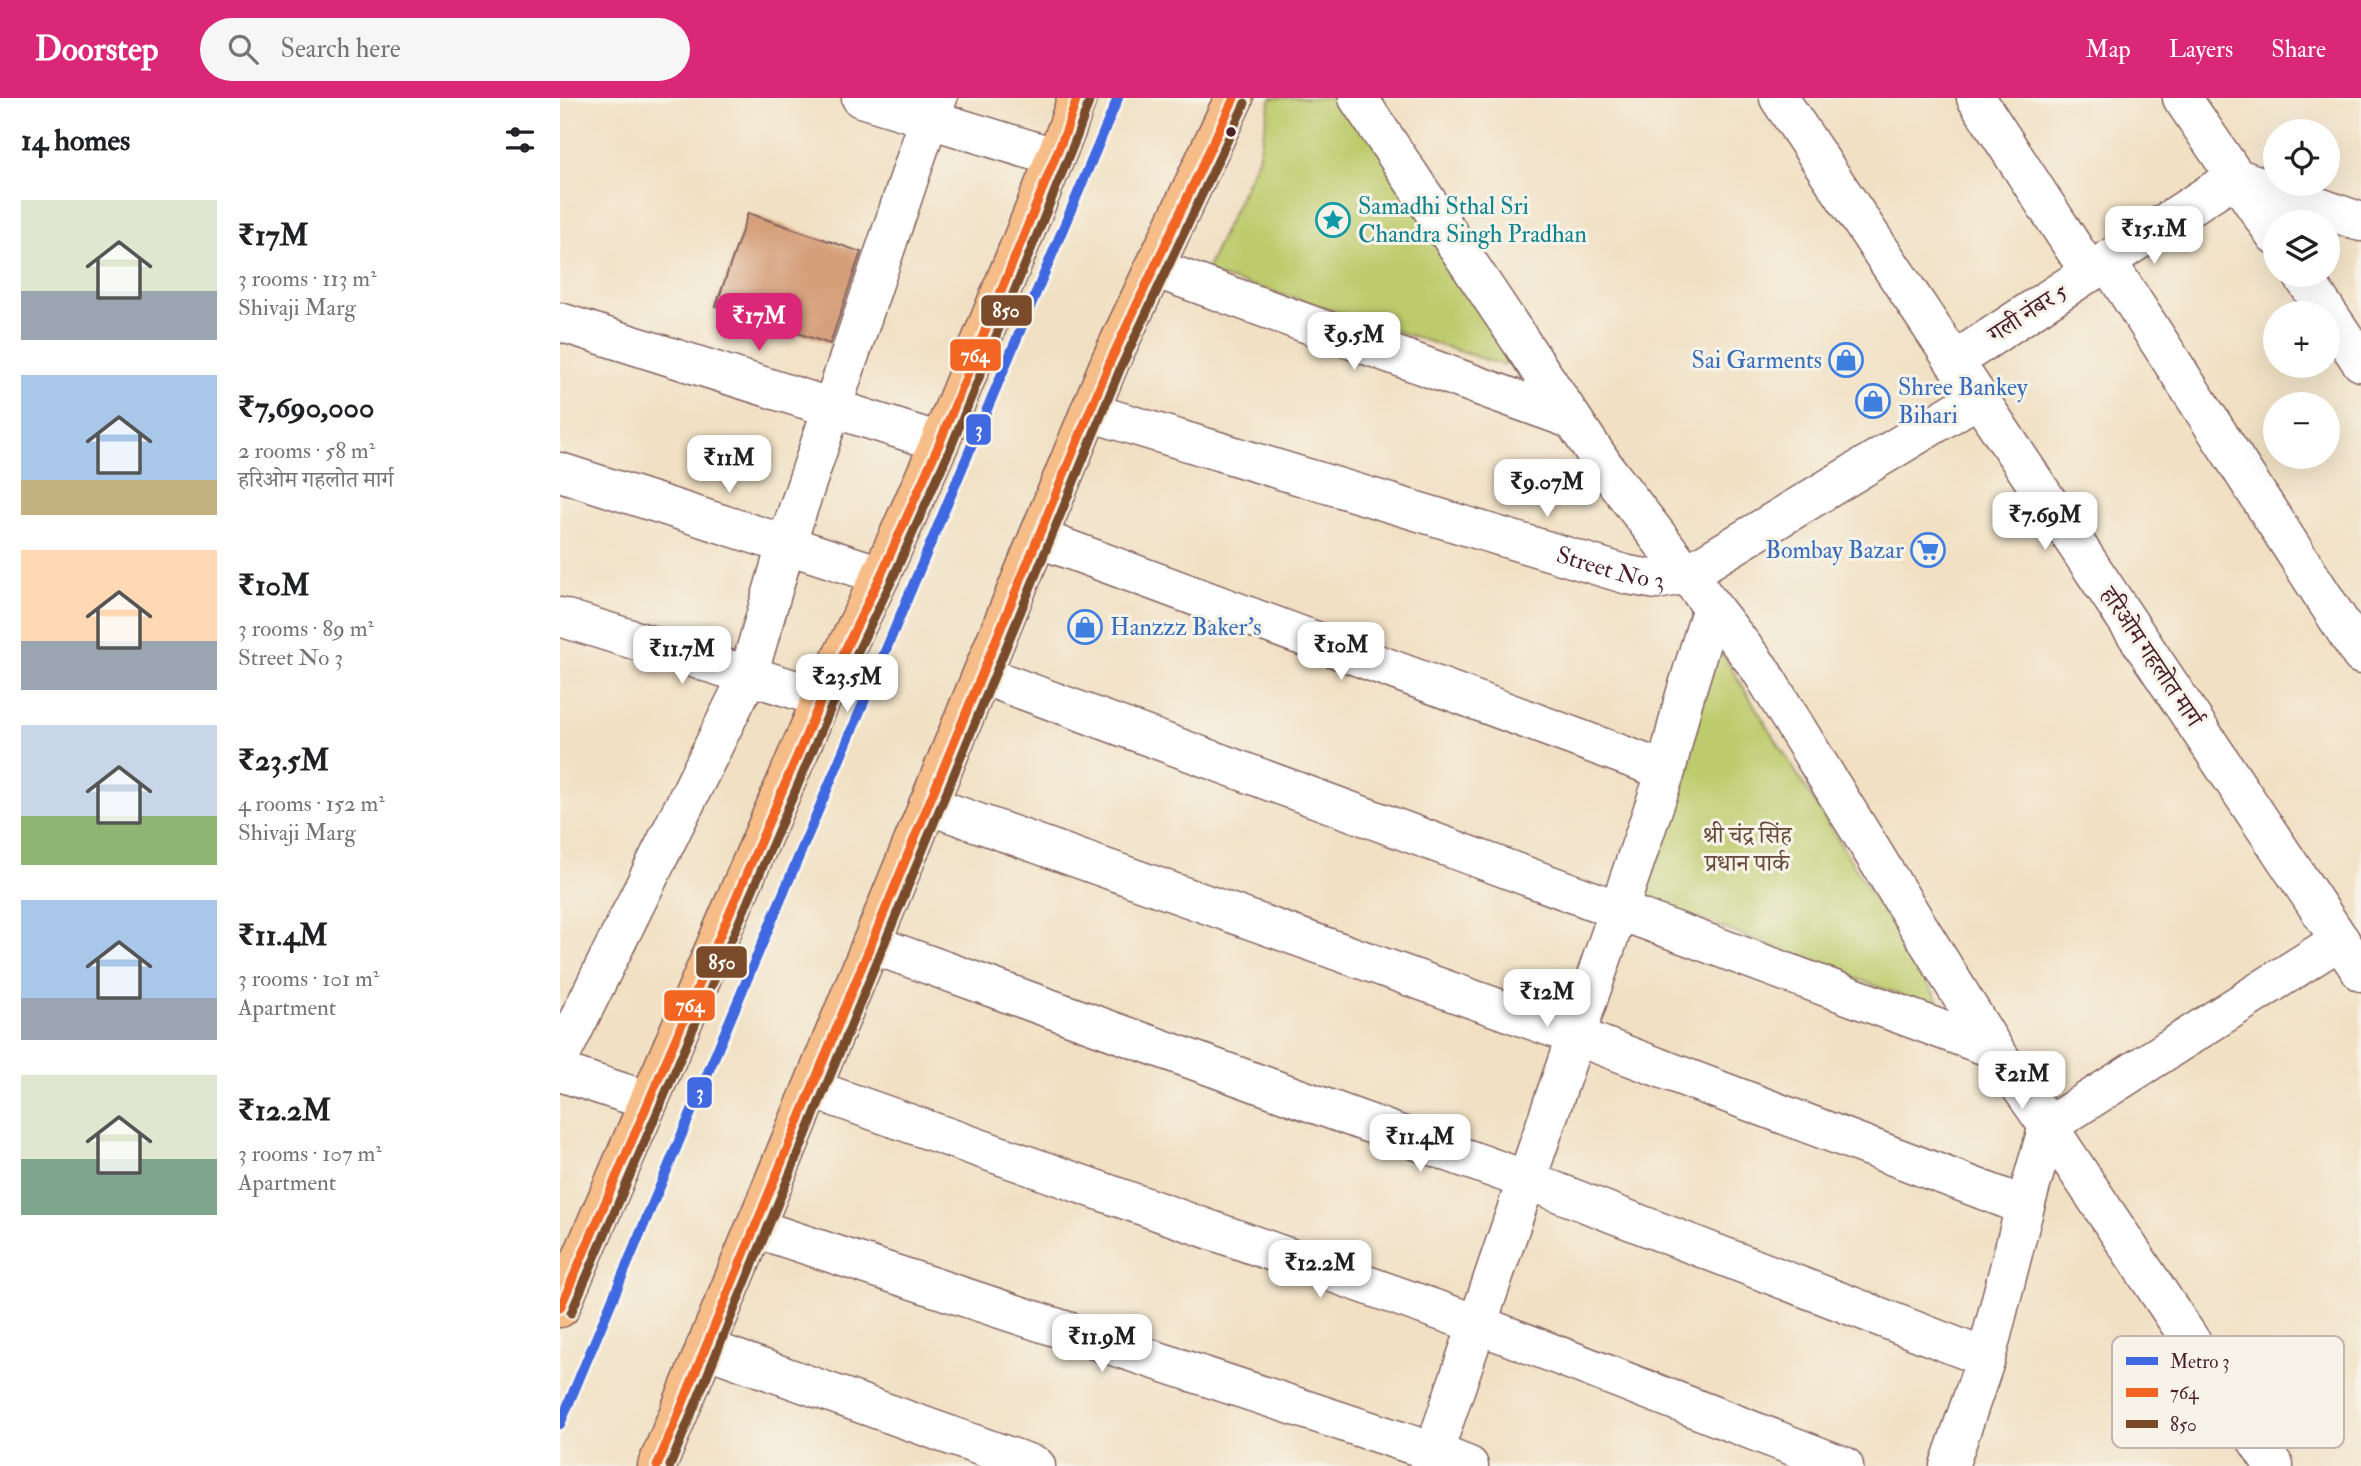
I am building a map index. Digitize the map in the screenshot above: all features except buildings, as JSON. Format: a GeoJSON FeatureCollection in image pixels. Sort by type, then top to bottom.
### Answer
{"type":"FeatureCollection","features":[{"type":"Feature","properties":{"kind":"main road"},"geometry":{"type":"LineString","coordinates":[[563,1293],[649,1101],[822,698],[940,442],[1077,98]]}},
{"type":"Feature","properties":{"kind":"main road"},"geometry":{"type":"LineString","coordinates":[[657,1466],[1089,412],[1234,98]]}},
{"type":"Feature","properties":{"kind":"street"},"geometry":{"type":"LineString","coordinates":[[861,98],[934,108],[1054,157]]}},
{"type":"Feature","properties":{"kind":"street"},"geometry":{"type":"LineString","coordinates":[[1358,98],[1606,469],[1759,669],[1994,1049],[2188,1336]]}},
{"type":"Feature","properties":{"kind":"street","name":"हरिओम गहलोत मार्ग"},"geometry":{"type":"LineString","coordinates":[[1779,98],[2361,972]]}},
{"type":"Feature","properties":{"kind":"street"},"geometry":{"type":"LineString","coordinates":[[1976,98],[2098,267],[2361,655]]}},
{"type":"Feature","properties":{"kind":"street"},"geometry":{"type":"LineString","coordinates":[[2182,98],[2263,218]]}},
{"type":"Feature","properties":{"kind":"street"},"geometry":{"type":"LineString","coordinates":[[560,1057],[748,676],[786,545],[831,407],[934,108]]}},
{"type":"Feature","properties":{"kind":"street"},"geometry":{"type":"LineString","coordinates":[[2235,177],[2361,222]]}},
{"type":"Feature","properties":{"kind":"street","name":"गली नंबर 5"},"geometry":{"type":"LineString","coordinates":[[1954,361],[2235,177]]}},
{"type":"Feature","properties":{"kind":"street"},"geometry":{"type":"LineString","coordinates":[[1154,268],[1573,420]]}},
{"type":"Feature","properties":{"kind":"street"},"geometry":{"type":"LineString","coordinates":[[2310,287],[2361,362]]}},
{"type":"Feature","properties":{"kind":"street"},"geometry":{"type":"LineString","coordinates":[[560,322],[940,442]]}},
{"type":"Feature","properties":{"kind":"street","name":"Street No 3"},"geometry":{"type":"LineString","coordinates":[[1089,412],[1628,575],[1657,580],[1687,574],[1978,398]]}},
{"type":"Feature","properties":{"kind":"street"},"geometry":{"type":"LineString","coordinates":[[560,472],[881,575]]}},
{"type":"Feature","properties":{"kind":"street"},"geometry":{"type":"LineString","coordinates":[[1038,538],[1665,771]]}},
{"type":"Feature","properties":{"kind":"street"},"geometry":{"type":"LineString","coordinates":[[1432,1459],[1665,771],[1712,607]]}},
{"type":"Feature","properties":{"kind":"street"},"geometry":{"type":"LineString","coordinates":[[560,617],[822,698]]}},
{"type":"Feature","properties":{"kind":"street"},"geometry":{"type":"LineString","coordinates":[[982,675],[1994,1049]]}},
{"type":"Feature","properties":{"kind":"street"},"geometry":{"type":"LineString","coordinates":[[928,805],[1576,1036],[2025,1206]]}},
{"type":"Feature","properties":{"kind":"street"},"geometry":{"type":"LineString","coordinates":[[1949,1466],[1986,1358],[2048,1126],[2340,940]]}},
{"type":"Feature","properties":{"kind":"street"},"geometry":{"type":"LineString","coordinates":[[871,944],[1526,1180],[1986,1358]]}},
{"type":"Feature","properties":{"kind":"street"},"geometry":{"type":"LineString","coordinates":[[560,1072],[649,1101]]}},
{"type":"Feature","properties":{"kind":"street"},"geometry":{"type":"LineString","coordinates":[[812,1089],[1477,1324],[1844,1466]]}},
{"type":"Feature","properties":{"kind":"street"},"geometry":{"type":"LineString","coordinates":[[755,1228],[1432,1459],[1469,1466]]}},
{"type":"Feature","properties":{"kind":"street"},"geometry":{"type":"LineString","coordinates":[[705,1348],[1035,1466]]}},
{"type":"Feature","properties":{"kind":"street"},"geometry":{"type":"LineString","coordinates":[[2262,1448],[2274,1466]]}},
{"type":"Feature","properties":{"kind":"green space"},"geometry":{"type":"Polygon","coordinates":[[[1271,98],[1349,98],[1522,359],[1502,365],[1278,293],[1209,274],[1208,266],[1258,158],[1271,98]]]}},
{"type":"Feature","properties":{"kind":"green space","name":"श्री चंद्र सिंह प्रधान पार्क"},"geometry":{"type":"Polygon","coordinates":[[[1718,647],[1945,1012],[1646,899],[1718,647]]]}},
{"type":"Feature","properties":{"kind":"metro line","name":"3"},"geometry":{"type":"LineString","coordinates":[[560,1424],[1118,98]]}},
{"type":"Feature","properties":{"kind":"transit line","name":"764"},"geometry":{"type":"LineString","coordinates":[[560,1308],[822,698],[940,442],[1077,98]]}},
{"type":"Feature","properties":{"kind":"transit line","name":"764"},"geometry":{"type":"LineString","coordinates":[[657,1466],[1110,362],[1234,98]]}},
{"type":"Feature","properties":{"kind":"transit line","name":"850"},"geometry":{"type":"LineString","coordinates":[[571,1313],[833,703],[951,447],[1089,102]]}},
{"type":"Feature","properties":{"kind":"transit line","name":"850"},"geometry":{"type":"LineString","coordinates":[[670,1466],[1121,367],[1245,103]]}},
{"type":"Feature","properties":{"kind":"place","name":"Samadhi Sthal Sri Chandra Singh Pradhan"},"geometry":{"type":"Point","coordinates":[1333,220]}},
{"type":"Feature","properties":{"kind":"place","name":"Sai Garments"},"geometry":{"type":"Point","coordinates":[1846,360]}},
{"type":"Feature","properties":{"kind":"place","name":"Shree Bankey Bihari"},"geometry":{"type":"Point","coordinates":[1873,401]}},
{"type":"Feature","properties":{"kind":"place","name":"Bombay Bazar"},"geometry":{"type":"Point","coordinates":[1928,550]}},
{"type":"Feature","properties":{"kind":"place","name":"Hanzzz Baker's"},"geometry":{"type":"Point","coordinates":[1085,627]}}]}
